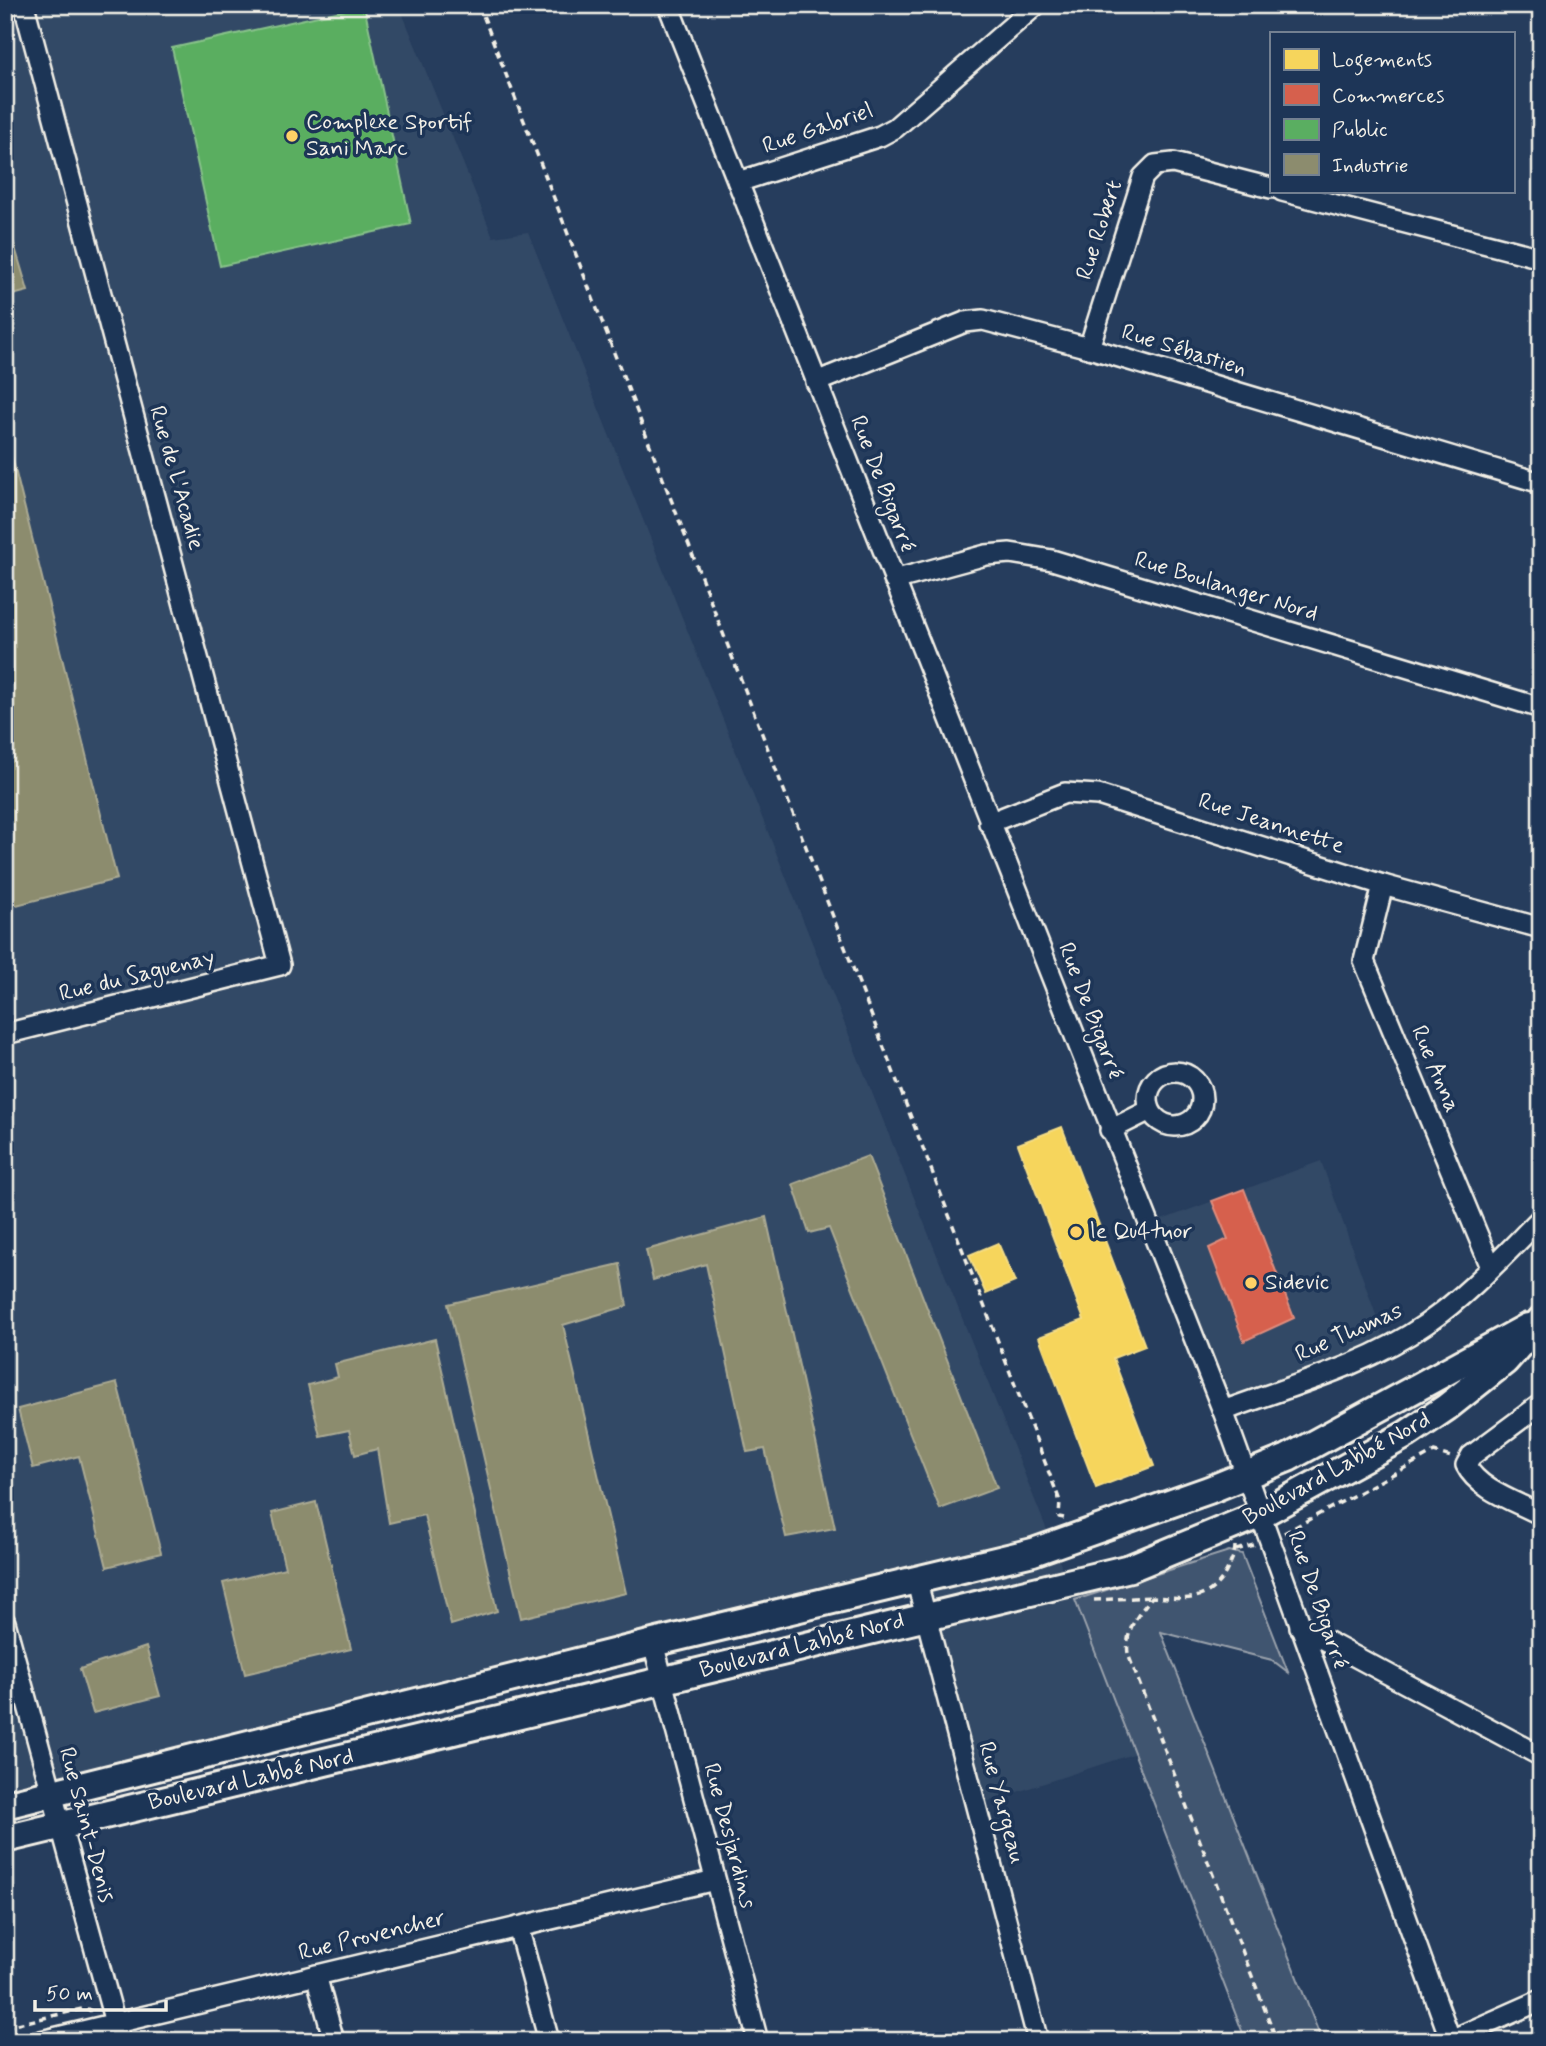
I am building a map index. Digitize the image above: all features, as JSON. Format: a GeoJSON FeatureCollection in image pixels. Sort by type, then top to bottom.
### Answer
{"type":"FeatureCollection","features":[{"type":"Feature","properties":{"kind":"main road","name":"Boulevard Labbé Nord"},"geometry":{"type":"LineString","coordinates":[[5,1805],[653,1643],[1033,1552],[1246,1475],[1331,1437],[1492,1345],[1540,1321]]}},
{"type":"Feature","properties":{"kind":"main road","name":"Boulevard Labbé Nord"},"geometry":{"type":"LineString","coordinates":[[5,1839],[1130,1568],[1261,1514],[1377,1452],[1447,1407],[1505,1361],[1540,1321]]}},
{"type":"Feature","properties":{"kind":"street","name":"Rue de L'Acadie"},"geometry":{"type":"LineString","coordinates":[[24,5],[280,965]]}},
{"type":"Feature","properties":{"kind":"street","name":"Rue De Bigarré"},"geometry":{"type":"LineString","coordinates":[[668,5],[1223,1411],[1451,2040]]}},
{"type":"Feature","properties":{"kind":"street","name":"Rue Gabriel"},"geometry":{"type":"LineString","coordinates":[[738,182],[880,136],[895,128],[1036,5]]}},
{"type":"Feature","properties":{"kind":"street","name":"Rue Robert"},"geometry":{"type":"LineString","coordinates":[[1089,348],[1143,177],[1155,165],[1173,163],[1270,188]]}},
{"type":"Feature","properties":{"kind":"street"},"geometry":{"type":"LineString","coordinates":[[1286,192],[1541,258]]}},
{"type":"Feature","properties":{"kind":"street","name":"Rue Sébastien"},"geometry":{"type":"LineString","coordinates":[[816,382],[965,322],[983,320],[1089,348],[1541,483]]}},
{"type":"Feature","properties":{"kind":"street","name":"Rue Boulanger Nord"},"geometry":{"type":"LineString","coordinates":[[894,580],[986,555],[1010,553],[1052,560],[1541,708]]}},
{"type":"Feature","properties":{"kind":"street","name":"Rue Jeannette"},"geometry":{"type":"LineString","coordinates":[[989,823],[1065,793],[1098,796],[1383,886],[1541,928]]}},
{"type":"Feature","properties":{"kind":"street","name":"Rue Anna"},"geometry":{"type":"LineString","coordinates":[[1383,886],[1364,961],[1491,1268]]}},
{"type":"Feature","properties":{"kind":"street","name":"Rue du Saguenay"},"geometry":{"type":"LineString","coordinates":[[5,1034],[280,965]]}},
{"type":"Feature","properties":{"kind":"street"},"geometry":{"type":"LineString","coordinates":[[1110,1130],[1150,1110]]}},
{"type":"Feature","properties":{"kind":"street","name":"Rue Thomas"},"geometry":{"type":"LineString","coordinates":[[1223,1411],[1366,1357],[1424,1326],[1455,1302],[1541,1218]]}},
{"type":"Feature","properties":{"kind":"street"},"geometry":{"type":"LineString","coordinates":[[1541,1404],[1471,1456],[1466,1465],[1471,1475],[1481,1483],[1541,1515]]}},
{"type":"Feature","properties":{"kind":"street","name":"Rue Yargeau"},"geometry":{"type":"LineString","coordinates":[[916,1579],[1038,2041]]}},
{"type":"Feature","properties":{"kind":"street","name":"Rue Saint-Denis"},"geometry":{"type":"LineString","coordinates":[[5,1622],[118,2032]]}},
{"type":"Feature","properties":{"kind":"street"},"geometry":{"type":"LineString","coordinates":[[1300,1627],[1541,1756]]}},
{"type":"Feature","properties":{"kind":"street","name":"Rue Desjardins"},"geometry":{"type":"LineString","coordinates":[[653,1643],[758,2041]]}},
{"type":"Feature","properties":{"kind":"street","name":"Rue Provencher"},"geometry":{"type":"LineString","coordinates":[[41,2041],[118,2032],[316,1975],[715,1881]]}},
{"type":"Feature","properties":{"kind":"street"},"geometry":{"type":"LineString","coordinates":[[518,1927],[549,2041]]}},
{"type":"Feature","properties":{"kind":"street"},"geometry":{"type":"LineString","coordinates":[[316,1975],[334,2041]]}},
{"type":"Feature","properties":{"kind":"street"},"geometry":{"type":"LineString","coordinates":[[1451,2040],[1541,2000]]}},
{"type":"Feature","properties":{"kind":"path"},"geometry":{"type":"LineString","coordinates":[[479,5],[1060,1501]]}},
{"type":"Feature","properties":{"kind":"path"},"geometry":{"type":"LineString","coordinates":[[1236,1550],[1270,1539],[1321,1516],[1434,1452],[1446,1454],[1466,1465]]}},
{"type":"Feature","properties":{"kind":"path"},"geometry":{"type":"LineString","coordinates":[[1128,1654],[1277,2041]]}},
{"type":"Feature","properties":{"kind":"shaded area"},"geometry":{"type":"Polygon","coordinates":[[[5,5],[399,5],[493,237],[528,232],[1136,1753],[968,1808],[903,1575],[5,1795],[5,5]]]}},
{"type":"Feature","properties":{"kind":"shaded area"},"geometry":{"type":"Polygon","coordinates":[[[1321,1161],[1386,1343],[1227,1404],[1159,1221],[1321,1161]]]}},
{"type":"Feature","properties":{"kind":"shaded area"},"geometry":{"type":"Polygon","coordinates":[[[1229,1551],[1242,1554],[1288,1672],[1272,1660],[1161,1632],[1322,2041],[1246,2041],[1075,1600],[1229,1551]]]}},
{"type":"Feature","properties":{"kind":"building: Logements","name":"le Qu4tuor"},"geometry":{"type":"Polygon","coordinates":[[[1062,1127],[1145,1346],[1113,1358],[1154,1466],[1096,1488],[1039,1337],[1084,1320],[1018,1144],[1062,1127]]]}},
{"type":"Feature","properties":{"kind":"building: Logements"},"geometry":{"type":"Polygon","coordinates":[[[998,1243],[1015,1282],[986,1294],[969,1255],[998,1243]]]}},
{"type":"Feature","properties":{"kind":"building: Commerces","name":"Sidevic"},"geometry":{"type":"Polygon","coordinates":[[[1244,1189],[1294,1318],[1244,1341],[1209,1248],[1228,1239],[1212,1201],[1244,1189]]]}},
{"type":"Feature","properties":{"kind":"building: Public","name":"Complexe Sportif Sani Marc"},"geometry":{"type":"Polygon","coordinates":[[[364,6],[411,224],[220,266],[172,48],[364,6]]]}},
{"type":"Feature","properties":{"kind":"building: Industrie"},"geometry":{"type":"Polygon","coordinates":[[[5,214],[28,291],[5,297],[5,214]]]}},
{"type":"Feature","properties":{"kind":"building: Industrie"},"geometry":{"type":"Polygon","coordinates":[[[5,429],[117,879],[5,908],[5,429]]]}},
{"type":"Feature","properties":{"kind":"building: Industrie"},"geometry":{"type":"Polygon","coordinates":[[[868,1156],[997,1488],[940,1509],[829,1228],[809,1233],[793,1184],[868,1156]]]}},
{"type":"Feature","properties":{"kind":"building: Industrie"},"geometry":{"type":"Polygon","coordinates":[[[766,1217],[835,1528],[786,1537],[765,1449],[747,1452],[706,1264],[653,1280],[646,1250],[766,1217]]]}},
{"type":"Feature","properties":{"kind":"building: Industrie"},"geometry":{"type":"Polygon","coordinates":[[[620,1264],[627,1306],[563,1325],[626,1593],[521,1618],[448,1304],[620,1264]]]}},
{"type":"Feature","properties":{"kind":"building: Industrie"},"geometry":{"type":"Polygon","coordinates":[[[435,1339],[497,1611],[451,1625],[424,1515],[389,1523],[377,1449],[355,1455],[349,1430],[320,1436],[308,1385],[338,1377],[335,1364],[435,1339]]]}},
{"type":"Feature","properties":{"kind":"building: Industrie"},"geometry":{"type":"Polygon","coordinates":[[[117,1383],[161,1553],[107,1567],[79,1456],[33,1468],[18,1409],[117,1383]]]}},
{"type":"Feature","properties":{"kind":"building: Industrie"},"geometry":{"type":"Polygon","coordinates":[[[316,1502],[351,1649],[245,1674],[223,1583],[285,1568],[272,1513],[316,1502]]]}},
{"type":"Feature","properties":{"kind":"building: Industrie"},"geometry":{"type":"Polygon","coordinates":[[[146,1647],[160,1696],[93,1713],[80,1669],[146,1647]]]}},
{"type":"Feature","properties":{"kind":"place","name":"Complexe Sportif Sani Marc"},"geometry":{"type":"Point","coordinates":[292,136]}},
{"type":"Feature","properties":{"kind":"place","name":"le Qu4tuor"},"geometry":{"type":"Point","coordinates":[1076,1232]}},
{"type":"Feature","properties":{"kind":"place","name":"Sidevic"},"geometry":{"type":"Point","coordinates":[1251,1283]}}]}
